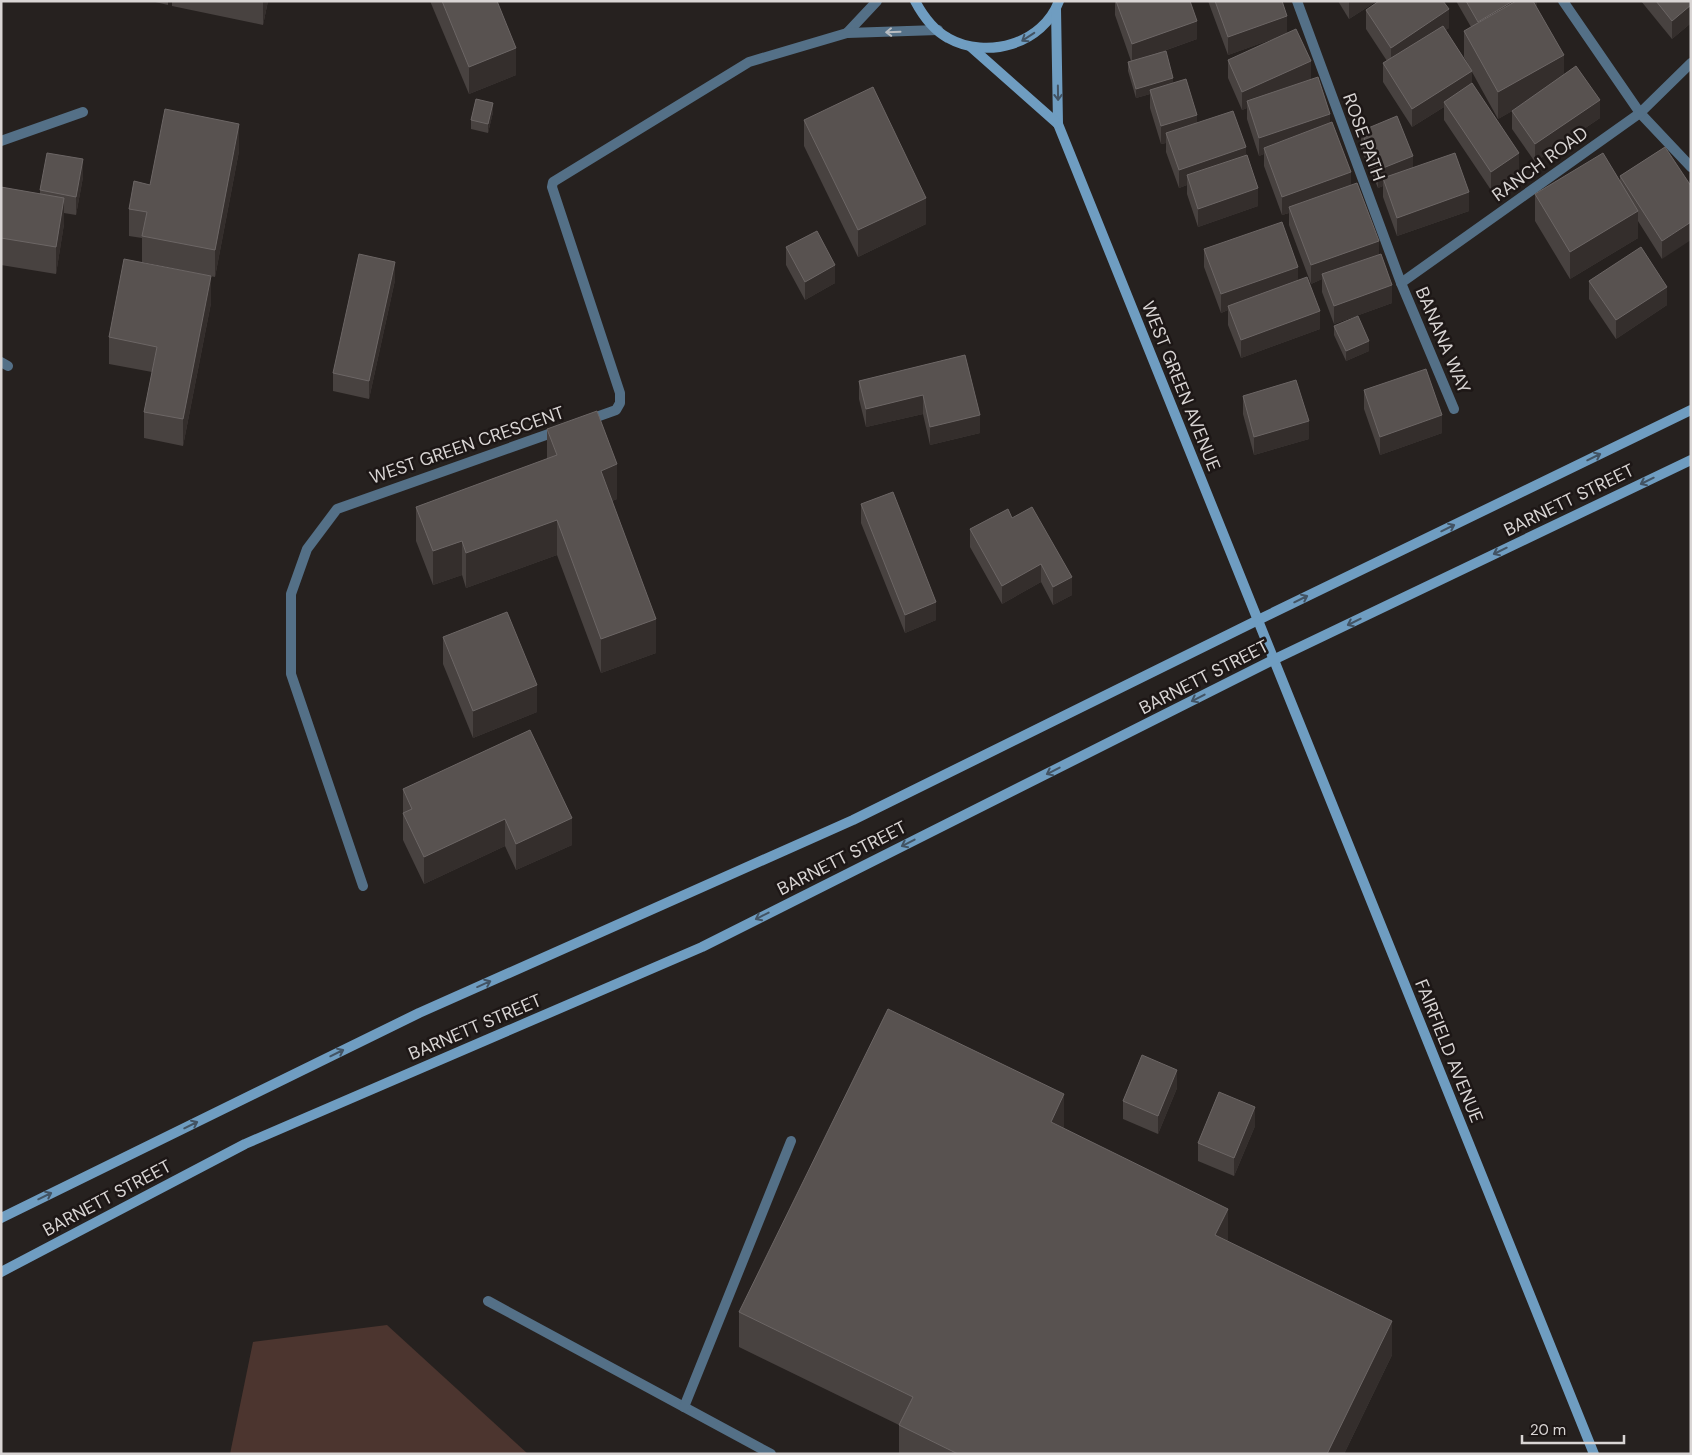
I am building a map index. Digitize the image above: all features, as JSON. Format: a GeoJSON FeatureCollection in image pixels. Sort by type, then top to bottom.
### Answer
{"type":"FeatureCollection","features":[{"type":"Feature","properties":{"kind":"main road"},"geometry":{"type":"LineString","coordinates":[[915,1],[928,22],[948,38],[971,47],[996,48],[1020,42],[1041,28],[1058,5]]}},
{"type":"Feature","properties":{"kind":"main road","name":"WEST GREEN AVENUE"},"geometry":{"type":"LineString","coordinates":[[1058,5],[1058,124],[1273,660]]}},
{"type":"Feature","properties":{"kind":"main road","name":"WEST GREEN AVENUE"},"geometry":{"type":"LineString","coordinates":[[971,47],[1058,124]]}},
{"type":"Feature","properties":{"kind":"main road","name":"BARNETT STREET"},"geometry":{"type":"LineString","coordinates":[[1,1218],[419,1013],[853,820],[1258,620],[1691,410]]}},
{"type":"Feature","properties":{"kind":"main road","name":"BARNETT STREET"},"geometry":{"type":"LineString","coordinates":[[1,1272],[244,1144],[702,947],[1273,660],[1691,460]]}},
{"type":"Feature","properties":{"kind":"main road","name":"FAIRFIELD AVENUE"},"geometry":{"type":"LineString","coordinates":[[1273,660],[1594,1454]]}},
{"type":"Feature","properties":{"kind":"street"},"geometry":{"type":"LineString","coordinates":[[848,34],[877,1]]}},
{"type":"Feature","properties":{"kind":"street","name":"ROSE PATH"},"geometry":{"type":"LineString","coordinates":[[1297,1],[1401,284]]}},
{"type":"Feature","properties":{"kind":"street"},"geometry":{"type":"LineString","coordinates":[[1563,1],[1640,113],[1691,167]]}},
{"type":"Feature","properties":{"kind":"street","name":"WEST GREEN CRESCENT"},"geometry":{"type":"LineString","coordinates":[[363,886],[291,674],[292,594],[307,548],[337,509],[616,410],[620,403],[620,392],[552,187],[553,182],[749,62],[848,34],[938,30]]}},
{"type":"Feature","properties":{"kind":"street","name":"RANCH ROAD"},"geometry":{"type":"LineString","coordinates":[[1401,284],[1640,113],[1691,63]]}},
{"type":"Feature","properties":{"kind":"street"},"geometry":{"type":"LineString","coordinates":[[1,141],[83,112]]}},
{"type":"Feature","properties":{"kind":"street","name":"BANANA WAY"},"geometry":{"type":"LineString","coordinates":[[1401,284],[1454,409]]}},
{"type":"Feature","properties":{"kind":"street"},"geometry":{"type":"LineString","coordinates":[[684,1407],[790,1141]]}},
{"type":"Feature","properties":{"kind":"street"},"geometry":{"type":"LineString","coordinates":[[488,1301],[771,1454]]}},
{"type":"Feature","properties":{"kind":"shaded area"},"geometry":{"type":"Polygon","coordinates":[[[387,1325],[528,1454],[230,1454],[253,1342],[387,1325]]]}},
{"type":"Feature","properties":{"kind":"building"},"geometry":{"type":"Polygon","coordinates":[[[442,1],[497,1],[516,48],[469,67],[442,1]]]}},
{"type":"Feature","properties":{"kind":"building"},"geometry":{"type":"Polygon","coordinates":[[[1116,1],[1190,1],[1197,21],[1132,44],[1116,1]]]}},
{"type":"Feature","properties":{"kind":"building"},"geometry":{"type":"Polygon","coordinates":[[[1215,1],[1282,1],[1287,16],[1228,37],[1215,1]]]}},
{"type":"Feature","properties":{"kind":"building"},"geometry":{"type":"Polygon","coordinates":[[[1379,1],[1443,1],[1449,9],[1391,48],[1366,10],[1379,1]]]}},
{"type":"Feature","properties":{"kind":"building"},"geometry":{"type":"Polygon","coordinates":[[[1466,1],[1513,1],[1478,22],[1466,1]]]}},
{"type":"Feature","properties":{"kind":"building"},"geometry":{"type":"Polygon","coordinates":[[[1516,1],[1533,1],[1564,55],[1498,92],[1464,31],[1516,1]]]}},
{"type":"Feature","properties":{"kind":"building"},"geometry":{"type":"Polygon","coordinates":[[[1656,1],[1691,1],[1691,5],[1672,21],[1656,1]]]}},
{"type":"Feature","properties":{"kind":"building"},"geometry":{"type":"Polygon","coordinates":[[[1443,26],[1472,71],[1412,109],[1383,63],[1443,26]]]}},
{"type":"Feature","properties":{"kind":"building"},"geometry":{"type":"Polygon","coordinates":[[[1296,29],[1311,61],[1242,92],[1228,60],[1296,29]]]}},
{"type":"Feature","properties":{"kind":"building"},"geometry":{"type":"Polygon","coordinates":[[[1166,51],[1173,78],[1136,89],[1128,62],[1166,51]]]}},
{"type":"Feature","properties":{"kind":"building"},"geometry":{"type":"Polygon","coordinates":[[[1576,66],[1600,100],[1535,144],[1512,111],[1576,66]]]}},
{"type":"Feature","properties":{"kind":"building"},"geometry":{"type":"Polygon","coordinates":[[[1318,77],[1330,114],[1259,138],[1247,101],[1318,77]]]}},
{"type":"Feature","properties":{"kind":"building"},"geometry":{"type":"Polygon","coordinates":[[[1186,79],[1197,115],[1161,126],[1150,90],[1186,79]]]}},
{"type":"Feature","properties":{"kind":"building"},"geometry":{"type":"Polygon","coordinates":[[[1472,83],[1519,153],[1491,172],[1444,102],[1472,83]]]}},
{"type":"Feature","properties":{"kind":"building"},"geometry":{"type":"Polygon","coordinates":[[[873,87],[926,198],[858,230],[804,120],[873,87]]]}},
{"type":"Feature","properties":{"kind":"building"},"geometry":{"type":"Polygon","coordinates":[[[476,99],[493,103],[488,124],[471,120],[476,99]]]}},
{"type":"Feature","properties":{"kind":"building"},"geometry":{"type":"Polygon","coordinates":[[[165,109],[239,124],[215,250],[142,236],[147,212],[129,209],[134,181],[150,185],[165,109]]]}},
{"type":"Feature","properties":{"kind":"building"},"geometry":{"type":"Polygon","coordinates":[[[1233,111],[1246,147],[1179,170],[1166,133],[1233,111]]]}},
{"type":"Feature","properties":{"kind":"building"},"geometry":{"type":"Polygon","coordinates":[[[1397,116],[1413,156],[1378,170],[1361,131],[1397,116]]]}},
{"type":"Feature","properties":{"kind":"building"},"geometry":{"type":"Polygon","coordinates":[[[1332,122],[1351,172],[1282,197],[1264,148],[1332,122]]]}},
{"type":"Feature","properties":{"kind":"building"},"geometry":{"type":"Polygon","coordinates":[[[1665,147],[1691,186],[1691,222],[1662,241],[1620,176],[1665,147]]]}},
{"type":"Feature","properties":{"kind":"building"},"geometry":{"type":"Polygon","coordinates":[[[47,153],[83,159],[76,197],[40,190],[47,153]]]}},
{"type":"Feature","properties":{"kind":"building"},"geometry":{"type":"Polygon","coordinates":[[[1455,153],[1469,192],[1397,218],[1383,178],[1455,153]]]}},
{"type":"Feature","properties":{"kind":"building"},"geometry":{"type":"Polygon","coordinates":[[[1603,153],[1638,211],[1570,252],[1535,194],[1603,153]]]}},
{"type":"Feature","properties":{"kind":"building"},"geometry":{"type":"Polygon","coordinates":[[[1247,155],[1258,188],[1198,209],[1187,175],[1247,155]]]}},
{"type":"Feature","properties":{"kind":"building"},"geometry":{"type":"Polygon","coordinates":[[[1357,183],[1379,241],[1311,265],[1289,207],[1357,183]]]}},
{"type":"Feature","properties":{"kind":"building"},"geometry":{"type":"Polygon","coordinates":[[[1,187],[64,198],[56,247],[1,238],[1,187]]]}},
{"type":"Feature","properties":{"kind":"building"},"geometry":{"type":"Polygon","coordinates":[[[1282,222],[1298,267],[1221,294],[1204,249],[1282,222]]]}},
{"type":"Feature","properties":{"kind":"building"},"geometry":{"type":"Polygon","coordinates":[[[817,231],[835,265],[805,282],[786,247],[817,231]]]}},
{"type":"Feature","properties":{"kind":"building"},"geometry":{"type":"Polygon","coordinates":[[[1641,247],[1667,287],[1616,320],[1589,281],[1641,247]]]}},
{"type":"Feature","properties":{"kind":"building"},"geometry":{"type":"Polygon","coordinates":[[[359,254],[395,262],[369,381],[333,373],[359,254]]]}},
{"type":"Feature","properties":{"kind":"building"},"geometry":{"type":"Polygon","coordinates":[[[1381,254],[1392,285],[1334,306],[1322,274],[1381,254]]]}},
{"type":"Feature","properties":{"kind":"building"},"geometry":{"type":"Polygon","coordinates":[[[124,259],[211,276],[183,419],[144,412],[157,347],[109,337],[124,259]]]}},
{"type":"Feature","properties":{"kind":"building"},"geometry":{"type":"Polygon","coordinates":[[[1307,277],[1320,311],[1241,340],[1228,306],[1307,277]]]}},
{"type":"Feature","properties":{"kind":"building"},"geometry":{"type":"Polygon","coordinates":[[[1358,316],[1369,341],[1346,351],[1334,326],[1358,316]]]}},
{"type":"Feature","properties":{"kind":"building"},"geometry":{"type":"Polygon","coordinates":[[[965,355],[980,415],[930,427],[923,395],[866,409],[859,381],[965,355]]]}},
{"type":"Feature","properties":{"kind":"building"},"geometry":{"type":"Polygon","coordinates":[[[1426,369],[1442,415],[1380,437],[1364,390],[1426,369]]]}},
{"type":"Feature","properties":{"kind":"building"},"geometry":{"type":"Polygon","coordinates":[[[1296,380],[1309,421],[1254,437],[1243,396],[1296,380]]]}},
{"type":"Feature","properties":{"kind":"building"},"geometry":{"type":"Polygon","coordinates":[[[597,411],[617,464],[601,471],[656,619],[601,639],[557,520],[466,553],[462,541],[433,551],[416,507],[557,455],[547,429],[597,411]]]}},
{"type":"Feature","properties":{"kind":"building"},"geometry":{"type":"Polygon","coordinates":[[[893,492],[936,602],[905,615],[861,504],[893,492]]]}},
{"type":"Feature","properties":{"kind":"building"},"geometry":{"type":"Polygon","coordinates":[[[1032,507],[1072,577],[1053,587],[1041,564],[1002,586],[970,529],[1008,509],[1012,518],[1032,507]]]}},
{"type":"Feature","properties":{"kind":"building"},"geometry":{"type":"Polygon","coordinates":[[[507,612],[537,685],[473,711],[443,637],[507,612]]]}},
{"type":"Feature","properties":{"kind":"building"},"geometry":{"type":"Polygon","coordinates":[[[530,730],[572,818],[516,844],[505,819],[424,857],[403,813],[412,809],[403,789],[530,730]]]}},
{"type":"Feature","properties":{"kind":"building"},"geometry":{"type":"Polygon","coordinates":[[[888,1009],[1064,1094],[1051,1122],[1228,1209],[1215,1235],[1392,1321],[1327,1454],[958,1454],[899,1425],[913,1397],[739,1312],[888,1009]]]}},
{"type":"Feature","properties":{"kind":"building"},"geometry":{"type":"Polygon","coordinates":[[[1142,1055],[1177,1070],[1158,1116],[1123,1101],[1142,1055]]]}},
{"type":"Feature","properties":{"kind":"building"},"geometry":{"type":"Polygon","coordinates":[[[1219,1092],[1255,1107],[1234,1158],[1198,1143],[1219,1092]]]}}]}
